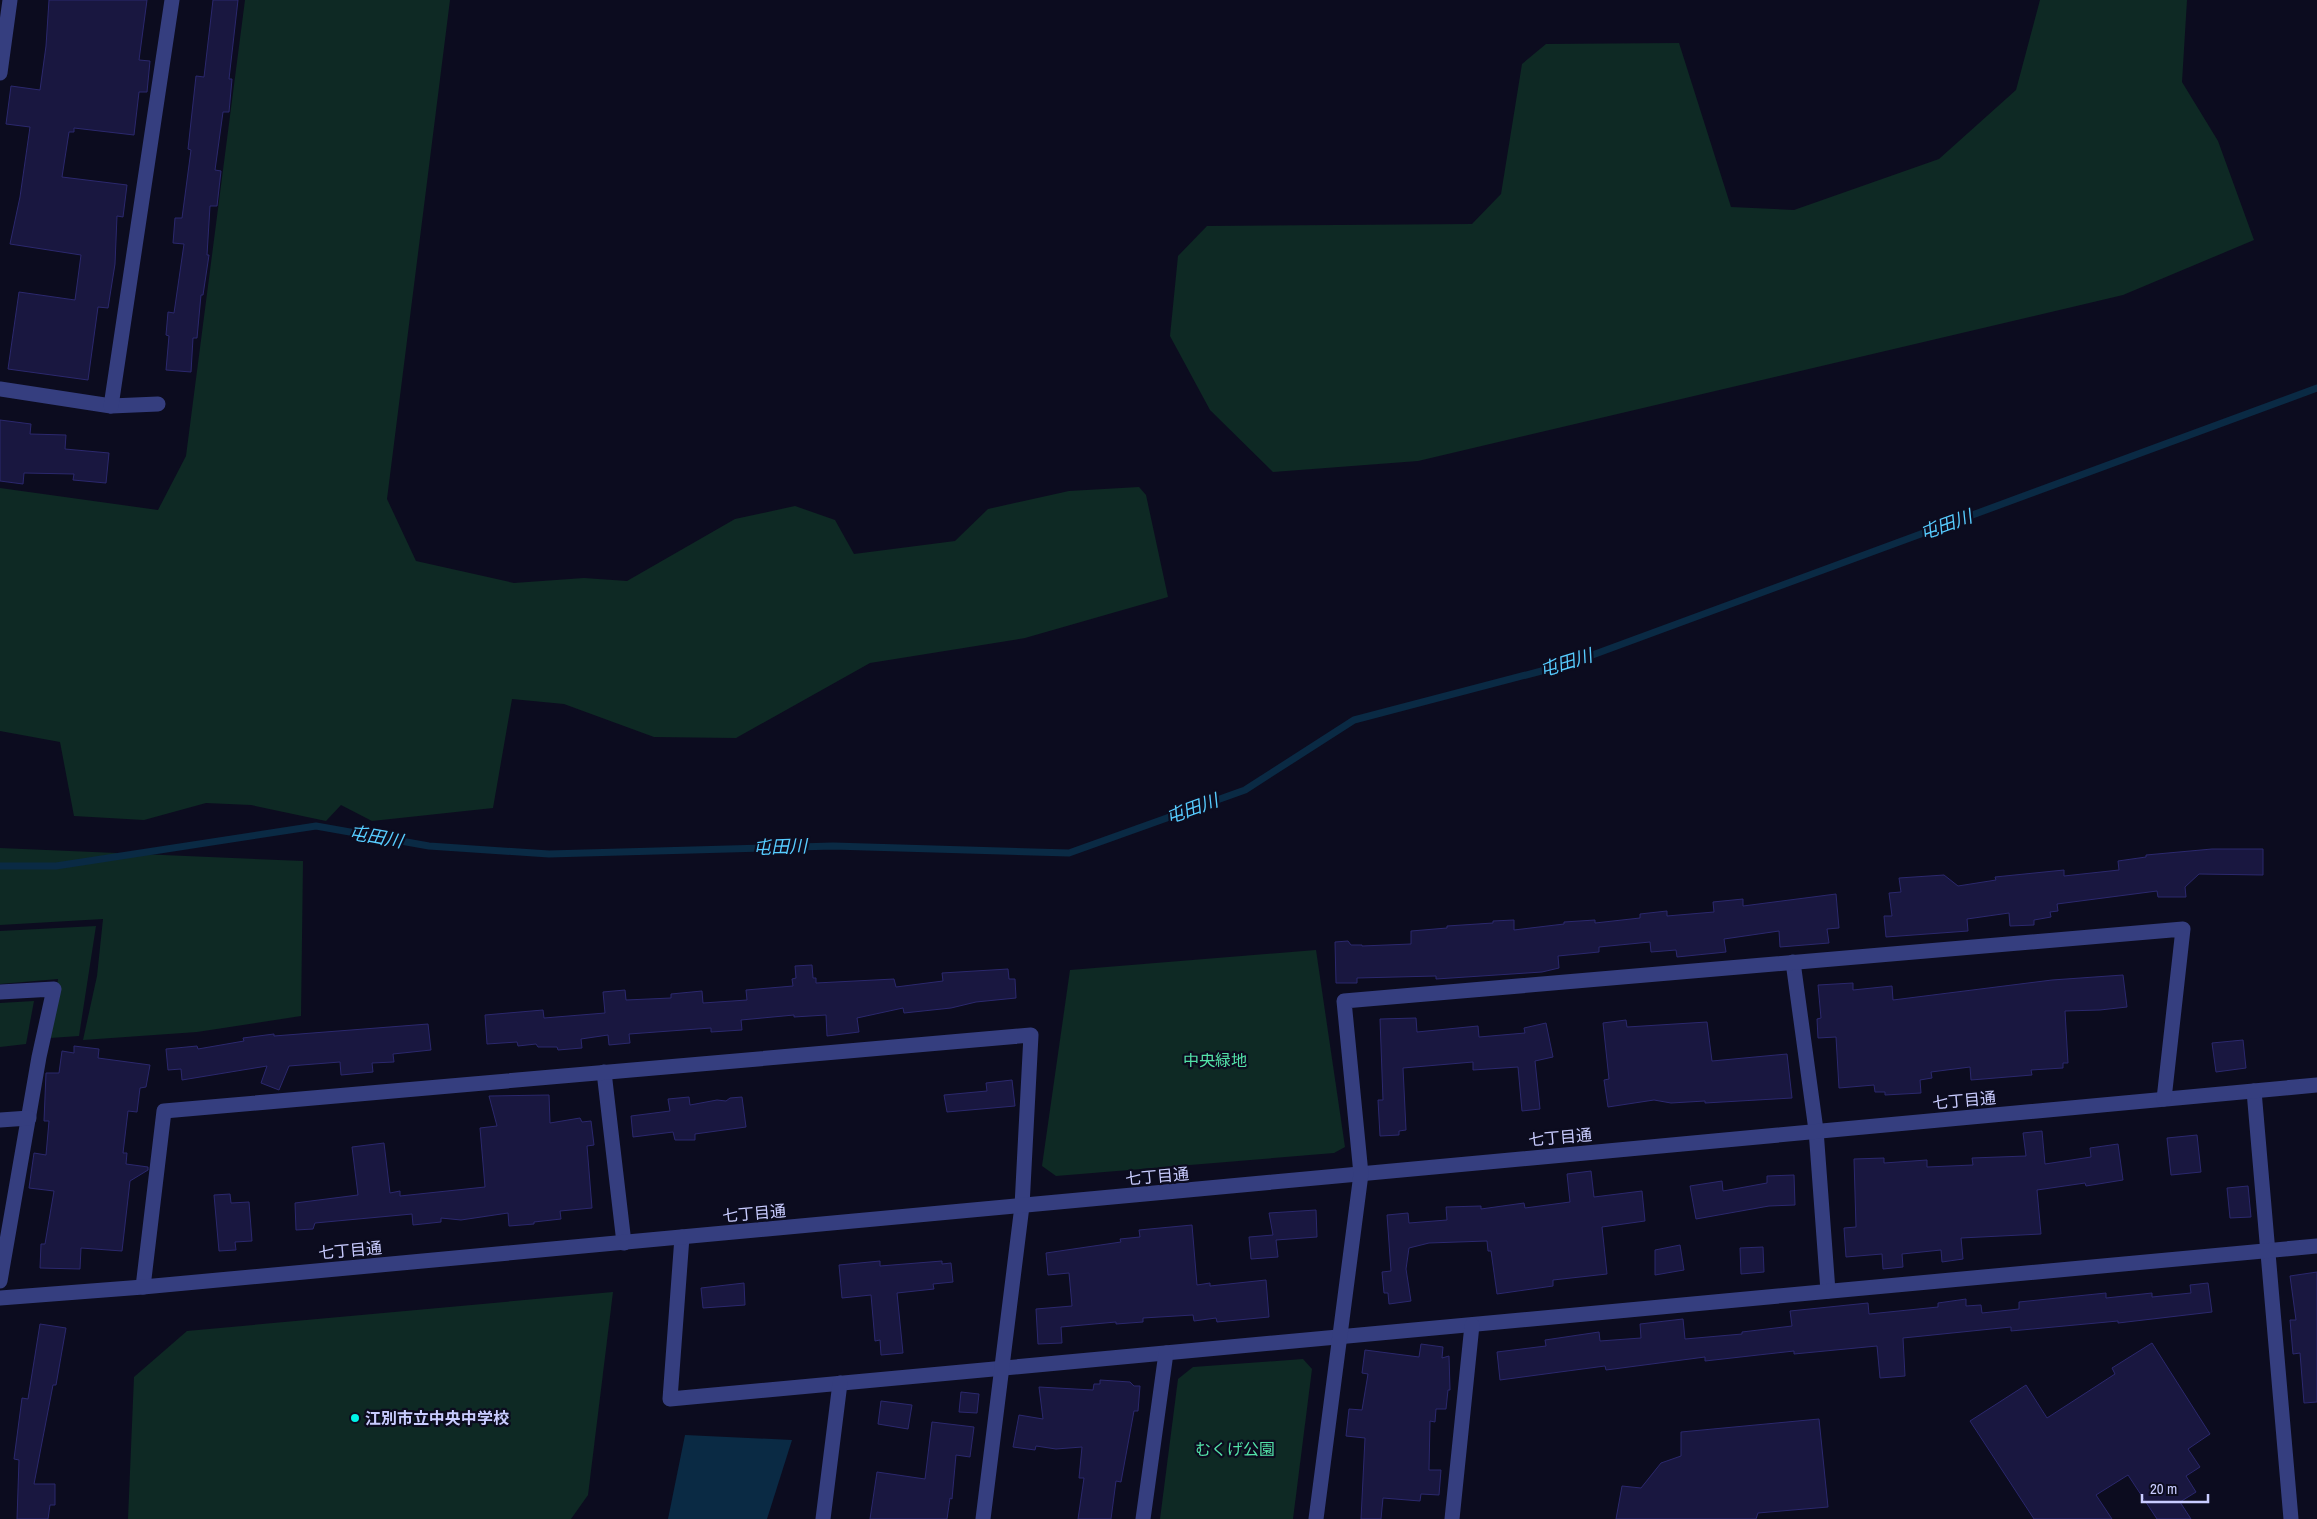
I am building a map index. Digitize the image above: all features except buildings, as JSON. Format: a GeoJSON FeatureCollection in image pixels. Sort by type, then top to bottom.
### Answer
{"type":"FeatureCollection","features":[{"type":"Feature","properties":{"kind":"street"},"geometry":{"type":"LineString","coordinates":[[0,73],[10,0]]}},
{"type":"Feature","properties":{"kind":"street"},"geometry":{"type":"LineString","coordinates":[[111,406],[172,0]]}},
{"type":"Feature","properties":{"kind":"street"},"geometry":{"type":"LineString","coordinates":[[0,389],[111,406],[158,404]]}},
{"type":"Feature","properties":{"kind":"street"},"geometry":{"type":"LineString","coordinates":[[1316,1519],[1361,1174],[1344,1001],[2183,929],[2164,1099]]}},
{"type":"Feature","properties":{"kind":"street"},"geometry":{"type":"LineString","coordinates":[[1793,962],[1816,1130],[1828,1291]]}},
{"type":"Feature","properties":{"kind":"street"},"geometry":{"type":"LineString","coordinates":[[0,992],[54,989],[39,1058],[0,1282]]}},
{"type":"Feature","properties":{"kind":"street"},"geometry":{"type":"LineString","coordinates":[[143,1287],[164,1112],[1031,1035],[1022,1206],[983,1519]]}},
{"type":"Feature","properties":{"kind":"street"},"geometry":{"type":"LineString","coordinates":[[604,1072],[624,1243]]}},
{"type":"Feature","properties":{"kind":"street","name":"七丁目通"},"geometry":{"type":"LineString","coordinates":[[0,1298],[143,1287],[624,1243],[1816,1130],[2317,1085]]}},
{"type":"Feature","properties":{"kind":"street"},"geometry":{"type":"LineString","coordinates":[[2254,1091],[2291,1519]]}},
{"type":"Feature","properties":{"kind":"street"},"geometry":{"type":"LineString","coordinates":[[0,1120],[29,1118]]}},
{"type":"Feature","properties":{"kind":"street"},"geometry":{"type":"LineString","coordinates":[[682,1237],[670,1399],[2317,1246]]}},
{"type":"Feature","properties":{"kind":"street"},"geometry":{"type":"LineString","coordinates":[[1452,1519],[1472,1325]]}},
{"type":"Feature","properties":{"kind":"street"},"geometry":{"type":"LineString","coordinates":[[1143,1519],[1166,1353]]}},
{"type":"Feature","properties":{"kind":"street"},"geometry":{"type":"LineString","coordinates":[[823,1519],[840,1383]]}},
{"type":"Feature","properties":{"kind":"green space"},"geometry":{"type":"Polygon","coordinates":[[[245,0],[450,0],[387,499],[416,561],[514,583],[584,578],[627,581],[735,519],[795,506],[835,520],[854,554],[955,541],[988,509],[1069,491],[1139,487],[1146,495],[1168,597],[1025,638],[870,663],[736,738],[654,737],[564,704],[512,699],[493,808],[372,821],[341,805],[326,821],[251,805],[206,803],[144,820],[74,816],[60,742],[0,731],[0,488],[158,510],[186,456],[245,0]]]}},
{"type":"Feature","properties":{"kind":"green space"},"geometry":{"type":"Polygon","coordinates":[[[2040,0],[2187,0],[2182,82],[2218,141],[2254,240],[2123,295],[1418,461],[1273,472],[1210,410],[1170,336],[1178,256],[1207,226],[1472,224],[1501,194],[1522,64],[1546,44],[1679,43],[1731,207],[1794,210],[1939,159],[2016,90],[2040,0]]]}},
{"type":"Feature","properties":{"kind":"green space"},"geometry":{"type":"Polygon","coordinates":[[[0,848],[303,861],[301,1016],[197,1032],[83,1040],[97,976],[103,919],[0,925],[0,848]]]}},
{"type":"Feature","properties":{"kind":"green space"},"geometry":{"type":"Polygon","coordinates":[[[96,926],[79,1036],[50,1038],[58,979],[0,984],[0,931],[96,926]]]}},
{"type":"Feature","properties":{"kind":"green space","name":"中央緑地"},"geometry":{"type":"Polygon","coordinates":[[[1316,950],[1345,1147],[1334,1153],[1056,1176],[1042,1166],[1070,970],[1316,950]]]}},
{"type":"Feature","properties":{"kind":"green space"},"geometry":{"type":"Polygon","coordinates":[[[34,1001],[26,1044],[0,1047],[0,1003],[34,1001]]]}},
{"type":"Feature","properties":{"kind":"green space","name":"江別市立中央中学校"},"geometry":{"type":"Polygon","coordinates":[[[613,1292],[588,1495],[571,1519],[128,1519],[134,1377],[187,1331],[613,1292]]]}},
{"type":"Feature","properties":{"kind":"green space","name":"むくげ公園"},"geometry":{"type":"Polygon","coordinates":[[[1303,1359],[1312,1369],[1293,1519],[1160,1519],[1178,1379],[1193,1367],[1303,1359]]]}},
{"type":"Feature","properties":{"kind":"water"},"geometry":{"type":"Polygon","coordinates":[[[685,1435],[792,1440],[767,1519],[668,1519],[685,1435]]]}},
{"type":"Feature","properties":{"kind":"waterway","name":"屯田川"},"geometry":{"type":"LineString","coordinates":[[0,866],[56,866],[316,826],[429,846],[549,854],[833,846],[1069,853],[1245,790],[1354,720],[1568,664],[2317,388]]}},
{"type":"Feature","properties":{"kind":"place","name":"江別市立中央中学校"},"geometry":{"type":"Point","coordinates":[355,1418]}}]}
